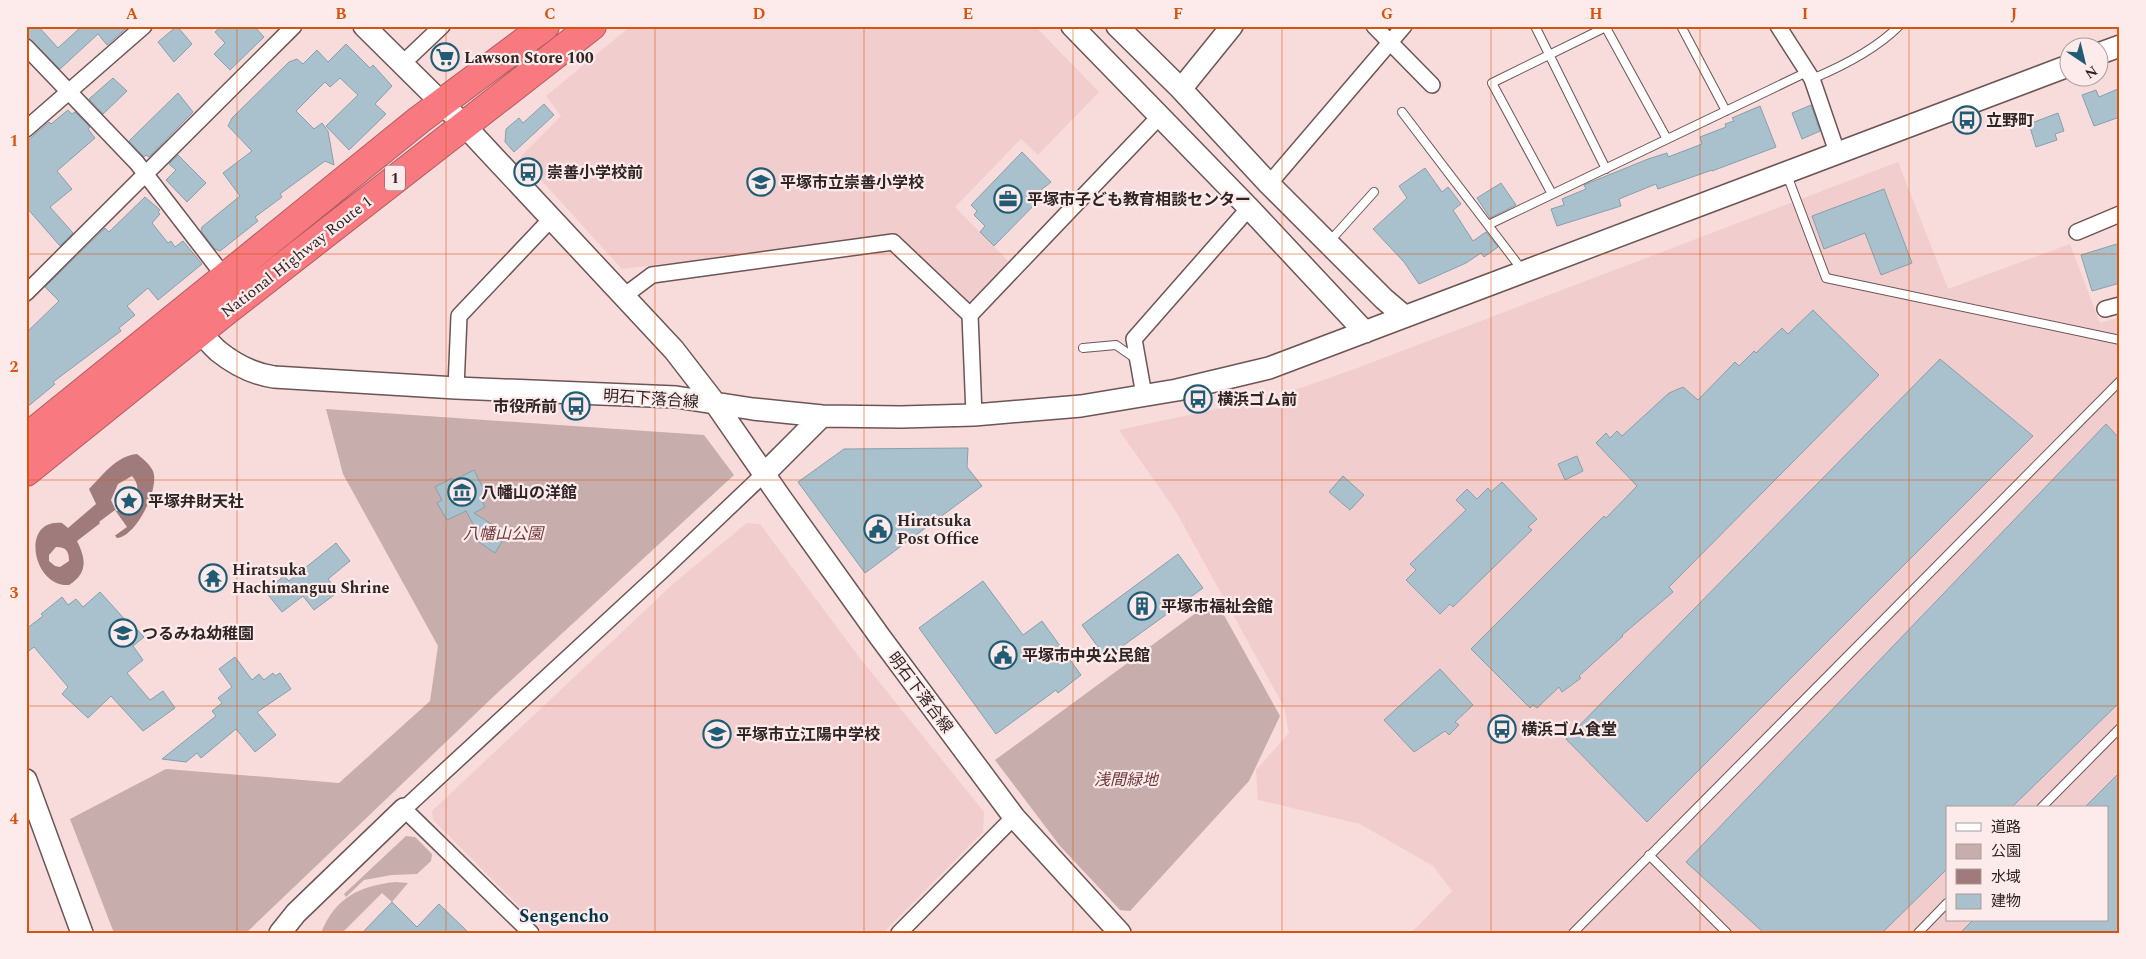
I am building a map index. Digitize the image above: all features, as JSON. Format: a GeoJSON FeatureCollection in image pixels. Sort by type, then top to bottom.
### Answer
{"type":"FeatureCollection","features":[{"type":"Feature","properties":{"kind":"highway","name":"National Highway Route 1"},"geometry":{"type":"LineString","coordinates":[[26,438],[224,276],[442,102],[545,26]]}},
{"type":"Feature","properties":{"kind":"highway","name":"National Highway Route 1"},"geometry":{"type":"LineString","coordinates":[[26,472],[200,332],[592,26]]}},
{"type":"Feature","properties":{"kind":"highway"},"geometry":{"type":"LineString","coordinates":[[224,276],[234,282],[246,281],[274,259],[303,251]]}},
{"type":"Feature","properties":{"kind":"street"},"geometry":{"type":"LineString","coordinates":[[26,130],[144,26]]}},
{"type":"Feature","properties":{"kind":"street"},"geometry":{"type":"LineString","coordinates":[[26,293],[294,26]]}},
{"type":"Feature","properties":{"kind":"street"},"geometry":{"type":"LineString","coordinates":[[364,26],[442,102],[624,296],[674,350],[715,403],[822,416],[974,415],[1081,406],[1177,390],[1268,368],[1785,171],[2058,70]]}},
{"type":"Feature","properties":{"kind":"street"},"geometry":{"type":"LineString","coordinates":[[402,64],[442,26]]}},
{"type":"Feature","properties":{"kind":"street"},"geometry":{"type":"LineString","coordinates":[[1072,26],[1249,208],[1365,332]]}},
{"type":"Feature","properties":{"kind":"street"},"geometry":{"type":"LineString","coordinates":[[1117,26],[1181,88],[1268,184],[1384,299],[1404,316]]}},
{"type":"Feature","properties":{"kind":"street"},"geometry":{"type":"LineString","coordinates":[[1181,88],[1232,26]]}},
{"type":"Feature","properties":{"kind":"street"},"geometry":{"type":"LineString","coordinates":[[1374,26],[1432,85]]}},
{"type":"Feature","properties":{"kind":"street"},"geometry":{"type":"LineString","coordinates":[[1268,184],[1404,26]]}},
{"type":"Feature","properties":{"kind":"street"},"geometry":{"type":"LineString","coordinates":[[1778,26],[1810,76],[1837,152]]}},
{"type":"Feature","properties":{"kind":"street"},"geometry":{"type":"LineString","coordinates":[[2108,50],[2120,46]]}},
{"type":"Feature","properties":{"kind":"street"},"geometry":{"type":"LineString","coordinates":[[26,47],[70,91],[144,174],[224,276]]}},
{"type":"Feature","properties":{"kind":"street"},"geometry":{"type":"LineString","coordinates":[[970,315],[1159,117]]}},
{"type":"Feature","properties":{"kind":"street"},"geometry":{"type":"LineString","coordinates":[[1144,396],[1134,339],[1249,208]]}},
{"type":"Feature","properties":{"kind":"street"},"geometry":{"type":"LineString","coordinates":[[2077,232],[2120,214]]}},
{"type":"Feature","properties":{"kind":"street"},"geometry":{"type":"LineString","coordinates":[[456,388],[459,316],[551,218]]}},
{"type":"Feature","properties":{"kind":"street"},"geometry":{"type":"LineString","coordinates":[[624,296],[652,275],[893,242],[970,315],[974,415]]}},
{"type":"Feature","properties":{"kind":"street"},"geometry":{"type":"LineString","coordinates":[[77,398],[137,365],[185,327],[193,326],[200,332]]}},
{"type":"Feature","properties":{"kind":"street","name":"明石下落合線"},"geometry":{"type":"LineString","coordinates":[[200,332],[217,350],[231,361],[260,375],[456,388],[676,398],[715,403],[880,636],[1014,817],[1120,933]]}},
{"type":"Feature","properties":{"kind":"street"},"geometry":{"type":"LineString","coordinates":[[280,933],[296,913],[404,809],[664,569],[822,416]]}},
{"type":"Feature","properties":{"kind":"street"},"geometry":{"type":"LineString","coordinates":[[26,780],[82,933]]}},
{"type":"Feature","properties":{"kind":"street"},"geometry":{"type":"LineString","coordinates":[[404,809],[531,933]]}},
{"type":"Feature","properties":{"kind":"street"},"geometry":{"type":"LineString","coordinates":[[899,933],[1014,817]]}},
{"type":"Feature","properties":{"kind":"lane"},"geometry":{"type":"LineString","coordinates":[[1535,26],[1606,168]]}},
{"type":"Feature","properties":{"kind":"lane"},"geometry":{"type":"LineString","coordinates":[[1681,26],[1726,111]]}},
{"type":"Feature","properties":{"kind":"lane"},"geometry":{"type":"LineString","coordinates":[[1488,225],[1726,111],[1810,76],[1829,72],[1883,42],[1899,26]]}},
{"type":"Feature","properties":{"kind":"lane"},"geometry":{"type":"LineString","coordinates":[[1552,194],[1492,83],[1606,27],[1667,139]]}},
{"type":"Feature","properties":{"kind":"lane"},"geometry":{"type":"LineString","coordinates":[[1402,112],[1523,271]]}},
{"type":"Feature","properties":{"kind":"lane"},"geometry":{"type":"LineString","coordinates":[[1785,171],[1826,278],[2120,340]]}},
{"type":"Feature","properties":{"kind":"lane"},"geometry":{"type":"LineString","coordinates":[[1328,243],[1374,192]]}},
{"type":"Feature","properties":{"kind":"lane"},"geometry":{"type":"LineString","coordinates":[[1082,348],[1116,345],[1137,360]]}},
{"type":"Feature","properties":{"kind":"lane"},"geometry":{"type":"LineString","coordinates":[[1573,933],[2120,381]]}},
{"type":"Feature","properties":{"kind":"lane"},"geometry":{"type":"LineString","coordinates":[[2043,806],[2120,728]]}},
{"type":"Feature","properties":{"kind":"lane"},"geometry":{"type":"LineString","coordinates":[[1650,855],[1727,933]]}},
{"type":"Feature","properties":{"kind":"lane"},"geometry":{"type":"LineString","coordinates":[[1918,933],[1946,904]]}},
{"type":"Feature","properties":{"kind":"shaded area","name":"平塚市立崇善小学校"},"geometry":{"type":"Polygon","coordinates":[[[631,26],[1035,26],[1099,92],[1038,155],[1021,139],[955,207],[1009,262],[974,300],[966,303],[894,234],[622,269],[520,157],[561,116],[546,96],[631,26]]]}},
{"type":"Feature","properties":{"kind":"shaded area"},"geometry":{"type":"Polygon","coordinates":[[[1898,162],[1948,289],[2070,244],[2100,323],[2120,317],[2120,933],[1411,933],[1452,891],[1433,866],[1360,824],[1258,800],[1256,770],[1289,733],[1284,707],[1175,510],[1119,430],[1281,395],[1360,367],[1898,162]]]}},
{"type":"Feature","properties":{"kind":"shaded area","name":"平塚市立江陽中学校"},"geometry":{"type":"Polygon","coordinates":[[[747,523],[760,524],[859,657],[984,812],[983,832],[883,933],[546,933],[433,820],[432,811],[674,583],[747,523]]]}},
{"type":"Feature","properties":{"kind":"green space","name":"八幡山公園"},"geometry":{"type":"Polygon","coordinates":[[[326,409],[704,435],[734,475],[493,697],[246,933],[114,933],[70,819],[166,769],[339,783],[430,701],[438,646],[343,474],[326,409]]]}},
{"type":"Feature","properties":{"kind":"green space","name":"浅間緑地"},"geometry":{"type":"Polygon","coordinates":[[[1215,599],[1280,716],[1249,781],[1130,911],[1120,910],[1060,846],[995,760],[1215,599]]]}},
{"type":"Feature","properties":{"kind":"green space"},"geometry":{"type":"Polygon","coordinates":[[[406,836],[415,837],[432,854],[431,861],[417,874],[392,875],[364,880],[346,897],[344,894],[406,836]]]}},
{"type":"Feature","properties":{"kind":"green space"},"geometry":{"type":"Polygon","coordinates":[[[395,882],[408,883],[392,902],[382,893],[342,933],[321,933],[333,911],[350,896],[370,887],[395,882]]]}},
{"type":"Feature","properties":{"kind":"water"},"geometry":{"type":"Polygon","coordinates":[[[137,454],[148,463],[153,471],[153,489],[145,511],[132,530],[124,536],[117,538],[103,521],[77,541],[84,565],[80,576],[69,585],[56,583],[46,575],[39,565],[36,541],[40,531],[49,524],[62,523],[68,528],[96,504],[89,489],[116,462],[137,454]],[[132,476],[118,484],[111,500],[116,511],[124,511],[135,500],[137,485],[132,476]],[[56,547],[49,555],[49,561],[55,566],[60,567],[69,561],[68,555],[65,549],[56,547]]]}},
{"type":"Feature","properties":{"kind":"pier"},"geometry":{"type":"Polygon","coordinates":[[[115,510],[127,527],[113,537],[99,522],[115,510]]]}},
{"type":"Feature","properties":{"kind":"building"},"geometry":{"type":"Polygon","coordinates":[[[26,26],[38,26],[58,48],[82,26],[129,26],[107,45],[98,34],[60,69],[26,35],[26,26]]]}},
{"type":"Feature","properties":{"kind":"building"},"geometry":{"type":"Polygon","coordinates":[[[177,26],[192,44],[174,62],[158,42],[177,26]]]}},
{"type":"Feature","properties":{"kind":"building"},"geometry":{"type":"Polygon","coordinates":[[[221,26],[254,26],[264,37],[230,70],[214,54],[225,43],[215,32],[221,26]]]}},
{"type":"Feature","properties":{"kind":"building"},"geometry":{"type":"Polygon","coordinates":[[[346,44],[370,68],[373,65],[392,86],[375,104],[386,114],[349,150],[326,126],[358,95],[340,78],[330,87],[325,82],[296,111],[314,129],[322,123],[328,131],[334,165],[325,161],[280,194],[282,197],[255,217],[258,221],[220,251],[215,249],[201,231],[202,227],[240,196],[223,173],[252,151],[228,126],[232,118],[289,62],[297,59],[303,64],[317,50],[328,62],[346,44]]]}},
{"type":"Feature","properties":{"kind":"building"},"geometry":{"type":"Polygon","coordinates":[[[113,78],[127,91],[103,114],[89,99],[113,78]]]}},
{"type":"Feature","properties":{"kind":"building"},"geometry":{"type":"Polygon","coordinates":[[[2120,88],[2120,117],[2094,126],[2082,95],[2096,90],[2099,97],[2120,88]]]}},
{"type":"Feature","properties":{"kind":"building"},"geometry":{"type":"Polygon","coordinates":[[[178,93],[193,112],[149,157],[146,155],[144,157],[129,141],[178,93]]]}},
{"type":"Feature","properties":{"kind":"building"},"geometry":{"type":"Polygon","coordinates":[[[544,104],[554,115],[514,152],[505,142],[506,129],[519,118],[523,123],[544,104]]]}},
{"type":"Feature","properties":{"kind":"building"},"geometry":{"type":"Polygon","coordinates":[[[1811,105],[1820,131],[1802,139],[1792,113],[1811,105]]]}},
{"type":"Feature","properties":{"kind":"building"},"geometry":{"type":"Polygon","coordinates":[[[1760,106],[1776,147],[1658,189],[1656,184],[1619,199],[1621,206],[1557,226],[1551,209],[1564,205],[1562,199],[1586,189],[1584,185],[1648,159],[1667,153],[1668,157],[1702,144],[1700,137],[1726,127],[1725,124],[1734,121],[1732,118],[1760,106]]]}},
{"type":"Feature","properties":{"kind":"building"},"geometry":{"type":"Polygon","coordinates":[[[68,110],[72,114],[75,112],[90,127],[88,129],[95,138],[57,171],[72,189],[50,207],[73,233],[60,246],[26,207],[26,142],[49,122],[51,124],[68,110]]]}},
{"type":"Feature","properties":{"kind":"building"},"geometry":{"type":"Polygon","coordinates":[[[2058,113],[2064,131],[2055,134],[2057,140],[2036,147],[2029,124],[2058,113]]]}},
{"type":"Feature","properties":{"kind":"building","name":"平塚市子ども教育相談センター"},"geometry":{"type":"Polygon","coordinates":[[[1022,152],[1051,182],[1041,190],[1045,194],[994,246],[980,232],[985,226],[974,215],[977,211],[971,205],[1022,152]]]}},
{"type":"Feature","properties":{"kind":"building"},"geometry":{"type":"Polygon","coordinates":[[[178,155],[206,183],[187,202],[166,180],[176,170],[169,164],[178,155]]]}},
{"type":"Feature","properties":{"kind":"building"},"geometry":{"type":"Polygon","coordinates":[[[1425,168],[1442,192],[1448,187],[1461,204],[1453,210],[1473,241],[1486,232],[1498,247],[1484,257],[1481,253],[1466,263],[1419,284],[1404,262],[1373,229],[1407,198],[1399,186],[1425,168]]]}},
{"type":"Feature","properties":{"kind":"building"},"geometry":{"type":"Polygon","coordinates":[[[1501,183],[1516,205],[1490,218],[1477,198],[1501,183]]]}},
{"type":"Feature","properties":{"kind":"building"},"geometry":{"type":"Polygon","coordinates":[[[1884,189],[1912,263],[1881,275],[1865,233],[1824,249],[1812,216],[1884,189]]]}},
{"type":"Feature","properties":{"kind":"building"},"geometry":{"type":"Polygon","coordinates":[[[145,197],[160,210],[158,212],[160,214],[152,223],[168,243],[171,241],[175,247],[183,241],[202,264],[158,300],[148,288],[127,306],[135,315],[119,328],[121,331],[53,382],[55,384],[26,408],[26,333],[59,301],[45,287],[105,228],[109,232],[145,197]]]}},
{"type":"Feature","properties":{"kind":"building"},"geometry":{"type":"Polygon","coordinates":[[[2120,243],[2120,283],[2092,291],[2081,255],[2120,243]]]}},
{"type":"Feature","properties":{"kind":"building"},"geometry":{"type":"Polygon","coordinates":[[[1813,310],[1879,375],[1669,587],[1673,592],[1622,635],[1579,676],[1581,678],[1562,692],[1559,687],[1537,708],[1533,705],[1530,708],[1471,649],[1604,516],[1606,518],[1637,486],[1596,443],[1606,433],[1610,438],[1617,431],[1622,436],[1669,393],[1683,387],[1698,400],[1735,362],[1739,366],[1754,351],[1756,353],[1782,328],[1788,334],[1813,310]]]}},
{"type":"Feature","properties":{"kind":"building"},"geometry":{"type":"Polygon","coordinates":[[[1940,359],[2033,436],[1647,822],[1566,739],[1940,359]]]}},
{"type":"Feature","properties":{"kind":"building"},"geometry":{"type":"Polygon","coordinates":[[[2106,424],[2120,439],[2120,702],[2013,806],[1946,806],[1946,870],[1882,933],[1764,933],[1686,862],[2106,424]]]}},
{"type":"Feature","properties":{"kind":"building","name":"Hiratsuka Post Office"},"geometry":{"type":"Polygon","coordinates":[[[968,448],[967,467],[982,486],[865,573],[798,482],[844,449],[968,448]]]}},
{"type":"Feature","properties":{"kind":"building"},"geometry":{"type":"Polygon","coordinates":[[[1577,456],[1583,471],[1565,480],[1558,464],[1577,456]]]}},
{"type":"Feature","properties":{"kind":"building","name":"八幡山の洋館"},"geometry":{"type":"Polygon","coordinates":[[[474,470],[488,498],[482,501],[485,507],[474,513],[507,534],[495,553],[476,540],[479,535],[466,511],[447,520],[437,503],[442,500],[435,487],[474,470]]]}},
{"type":"Feature","properties":{"kind":"building"},"geometry":{"type":"Polygon","coordinates":[[[1343,476],[1364,495],[1350,510],[1329,492],[1343,476]]]}},
{"type":"Feature","properties":{"kind":"building"},"geometry":{"type":"Polygon","coordinates":[[[1502,482],[1537,519],[1528,527],[1532,530],[1453,607],[1450,604],[1440,614],[1406,580],[1416,570],[1410,564],[1466,510],[1456,500],[1467,489],[1477,499],[1488,488],[1491,492],[1502,482]]]}},
{"type":"Feature","properties":{"kind":"building"},"geometry":{"type":"Polygon","coordinates":[[[336,543],[350,561],[328,579],[338,592],[314,610],[303,596],[282,612],[265,591],[284,576],[289,581],[336,543]]]}},
{"type":"Feature","properties":{"kind":"building","name":"平塚市福祉会館"},"geometry":{"type":"Polygon","coordinates":[[[1178,554],[1203,588],[1106,658],[1082,625],[1178,554]]]}},
{"type":"Feature","properties":{"kind":"building","name":"平塚市中央公民館"},"geometry":{"type":"Polygon","coordinates":[[[983,581],[1023,635],[1042,621],[1081,675],[1058,693],[1056,690],[996,734],[919,628],[983,581]]]}},
{"type":"Feature","properties":{"kind":"building"},"geometry":{"type":"Polygon","coordinates":[[[100,592],[129,624],[131,623],[144,637],[133,646],[143,660],[127,673],[150,700],[163,691],[175,708],[143,731],[111,696],[88,718],[62,694],[68,687],[34,647],[26,653],[26,629],[43,616],[41,614],[62,597],[68,605],[76,599],[83,607],[100,592]]]}},
{"type":"Feature","properties":{"kind":"building"},"geometry":{"type":"Polygon","coordinates":[[[235,657],[252,680],[259,674],[264,680],[273,673],[275,676],[280,673],[291,689],[257,712],[276,735],[255,752],[236,729],[201,758],[197,753],[186,762],[162,759],[216,716],[212,711],[222,703],[218,698],[232,687],[219,669],[235,657]]]}},
{"type":"Feature","properties":{"kind":"building"},"geometry":{"type":"Polygon","coordinates":[[[1440,669],[1473,705],[1455,722],[1459,725],[1449,735],[1445,731],[1414,752],[1384,720],[1440,669]]]}},
{"type":"Feature","properties":{"kind":"building"},"geometry":{"type":"Polygon","coordinates":[[[2120,772],[2120,933],[1960,933],[1971,922],[2108,922],[2108,806],[2086,806],[2120,772]]]}},
{"type":"Feature","properties":{"kind":"building"},"geometry":{"type":"Polygon","coordinates":[[[392,902],[417,927],[439,904],[469,933],[362,933],[392,902]]]}},
{"type":"Feature","properties":{"kind":"place","name":"Lawson Store 100"},"geometry":{"type":"Point","coordinates":[445,57]}},
{"type":"Feature","properties":{"kind":"place","name":"立野町"},"geometry":{"type":"Point","coordinates":[1967,120]}},
{"type":"Feature","properties":{"kind":"place","name":"崇善小学校前"},"geometry":{"type":"Point","coordinates":[528,172]}},
{"type":"Feature","properties":{"kind":"place","name":"平塚市立崇善小学校"},"geometry":{"type":"Point","coordinates":[761,182]}},
{"type":"Feature","properties":{"kind":"place","name":"平塚市子ども教育相談センター"},"geometry":{"type":"Point","coordinates":[1008,199]}},
{"type":"Feature","properties":{"kind":"place","name":"横浜ゴム前"},"geometry":{"type":"Point","coordinates":[1198,399]}},
{"type":"Feature","properties":{"kind":"place","name":"市役所前"},"geometry":{"type":"Point","coordinates":[576,406]}},
{"type":"Feature","properties":{"kind":"place","name":"八幡山の洋館"},"geometry":{"type":"Point","coordinates":[462,492]}},
{"type":"Feature","properties":{"kind":"place","name":"平塚弁財天社"},"geometry":{"type":"Point","coordinates":[129,501]}},
{"type":"Feature","properties":{"kind":"place","name":"Hiratsuka Post Office"},"geometry":{"type":"Point","coordinates":[878,529]}},
{"type":"Feature","properties":{"kind":"place","name":"Hiratsuka Hachimanguu Shrine"},"geometry":{"type":"Point","coordinates":[213,578]}},
{"type":"Feature","properties":{"kind":"place","name":"平塚市福祉会館"},"geometry":{"type":"Point","coordinates":[1142,606]}},
{"type":"Feature","properties":{"kind":"place","name":"つるみね幼稚園"},"geometry":{"type":"Point","coordinates":[123,633]}},
{"type":"Feature","properties":{"kind":"place","name":"平塚市中央公民館"},"geometry":{"type":"Point","coordinates":[1003,655]}},
{"type":"Feature","properties":{"kind":"place","name":"横浜ゴム食堂"},"geometry":{"type":"Point","coordinates":[1502,729]}},
{"type":"Feature","properties":{"kind":"place","name":"平塚市立江陽中学校"},"geometry":{"type":"Point","coordinates":[717,734]}},
{"type":"Feature","properties":{"kind":"district","name":"Sengencho"},"geometry":{"type":"Point","coordinates":[564,916]}}]}
